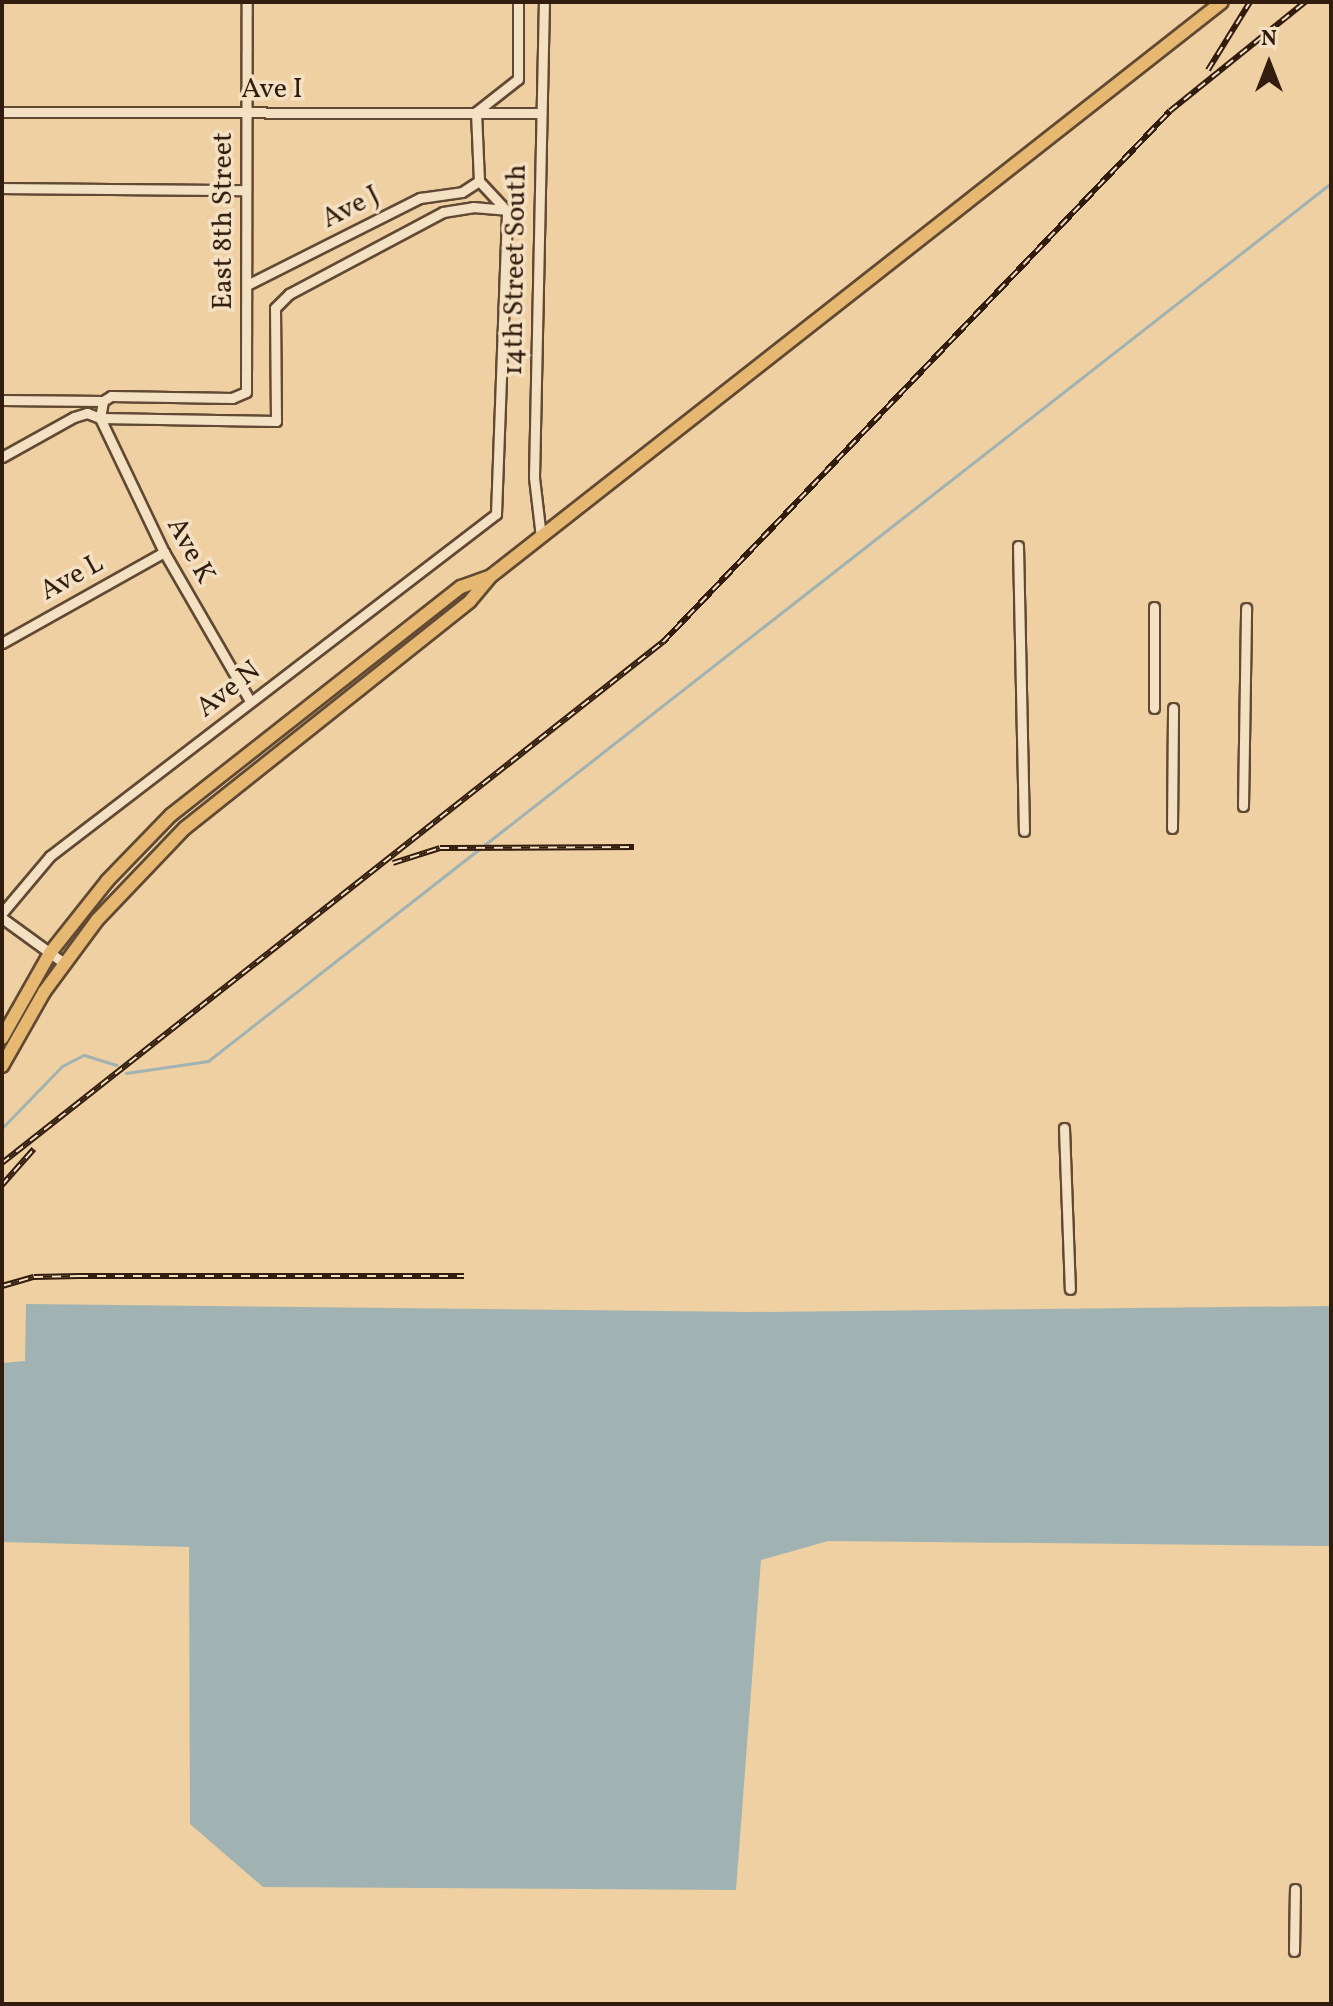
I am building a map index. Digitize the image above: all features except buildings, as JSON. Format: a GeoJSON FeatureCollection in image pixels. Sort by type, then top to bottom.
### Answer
{"type":"FeatureCollection","features":[{"type":"Feature","properties":{"kind":"main road"},"geometry":{"type":"LineString","coordinates":[[2,1066],[64,963],[110,902],[178,834],[470,601],[491,576],[1222,2]]}},
{"type":"Feature","properties":{"kind":"main road"},"geometry":{"type":"LineString","coordinates":[[2,1038],[50,953],[107,881],[171,815],[461,587],[491,576]]}},
{"type":"Feature","properties":{"kind":"street","name":"East 8th Street"},"geometry":{"type":"LineString","coordinates":[[103,401],[111,396],[232,398],[246,392],[247,2]]}},
{"type":"Feature","properties":{"kind":"street"},"geometry":{"type":"LineString","coordinates":[[507,211],[479,181],[476,112],[518,79],[518,2]]}},
{"type":"Feature","properties":{"kind":"street","name":"14th Street South"},"geometry":{"type":"LineString","coordinates":[[541,537],[534,477],[544,2]]}},
{"type":"Feature","properties":{"kind":"street","name":"Ave I"},"geometry":{"type":"LineString","coordinates":[[2,112],[541,113]]}},
{"type":"Feature","properties":{"kind":"street","name":"Ave J"},"geometry":{"type":"LineString","coordinates":[[247,285],[420,198],[462,192],[479,181]]}},
{"type":"Feature","properties":{"kind":"street"},"geometry":{"type":"LineString","coordinates":[[2,188],[246,190]]}},
{"type":"Feature","properties":{"kind":"street"},"geometry":{"type":"LineString","coordinates":[[2,457],[74,417],[87,413],[100,418],[276,421],[275,308],[289,294],[443,212],[473,207],[507,211]]}},
{"type":"Feature","properties":{"kind":"street","name":"Ave N"},"geometry":{"type":"LineString","coordinates":[[2,916],[50,856],[496,514],[507,211]]}},
{"type":"Feature","properties":{"kind":"street"},"geometry":{"type":"LineString","coordinates":[[2,400],[103,401],[100,418]]}},
{"type":"Feature","properties":{"kind":"street","name":"Ave K"},"geometry":{"type":"LineString","coordinates":[[100,418],[164,552],[250,701]]}},
{"type":"Feature","properties":{"kind":"street"},"geometry":{"type":"LineString","coordinates":[[1018,546],[1024,831]]}},
{"type":"Feature","properties":{"kind":"street","name":"Ave L"},"geometry":{"type":"LineString","coordinates":[[2,643],[164,552]]}},
{"type":"Feature","properties":{"kind":"street"},"geometry":{"type":"LineString","coordinates":[[1154,607],[1154,708]]}},
{"type":"Feature","properties":{"kind":"street"},"geometry":{"type":"LineString","coordinates":[[1243,806],[1246,608]]}},
{"type":"Feature","properties":{"kind":"street"},"geometry":{"type":"LineString","coordinates":[[1172,828],[1173,708]]}},
{"type":"Feature","properties":{"kind":"street"},"geometry":{"type":"LineString","coordinates":[[2,916],[64,963]]}},
{"type":"Feature","properties":{"kind":"street"},"geometry":{"type":"LineString","coordinates":[[1064,1128],[1070,1289]]}},
{"type":"Feature","properties":{"kind":"street"},"geometry":{"type":"LineString","coordinates":[[1294,1951],[1295,1889]]}},
{"type":"Feature","properties":{"kind":"shaded area"},"geometry":{"type":"Polygon","coordinates":[[[26,1304],[751,1312],[1331,1306],[1331,1546],[828,1541],[761,1560],[736,1890],[263,1887],[190,1824],[189,1547],[2,1542],[2,1363],[25,1361],[26,1304]]]}},
{"type":"Feature","properties":{"kind":"waterway"},"geometry":{"type":"LineString","coordinates":[[126,1073],[208,1061],[1331,183]]}},
{"type":"Feature","properties":{"kind":"waterway"},"geometry":{"type":"LineString","coordinates":[[2,1128],[62,1066],[84,1055],[116,1065]]}},
{"type":"Feature","properties":{"kind":"railway"},"geometry":{"type":"LineString","coordinates":[[1208,70],[1250,2]]}},
{"type":"Feature","properties":{"kind":"railway"},"geometry":{"type":"LineString","coordinates":[[2,1163],[663,642],[1170,111],[1305,2]]}},
{"type":"Feature","properties":{"kind":"railway"},"geometry":{"type":"LineString","coordinates":[[393,863],[440,848],[634,847]]}},
{"type":"Feature","properties":{"kind":"railway"},"geometry":{"type":"LineString","coordinates":[[2,1185],[34,1149]]}},
{"type":"Feature","properties":{"kind":"railway"},"geometry":{"type":"LineString","coordinates":[[2,1286],[34,1277],[79,1276],[464,1276]]}}]}
